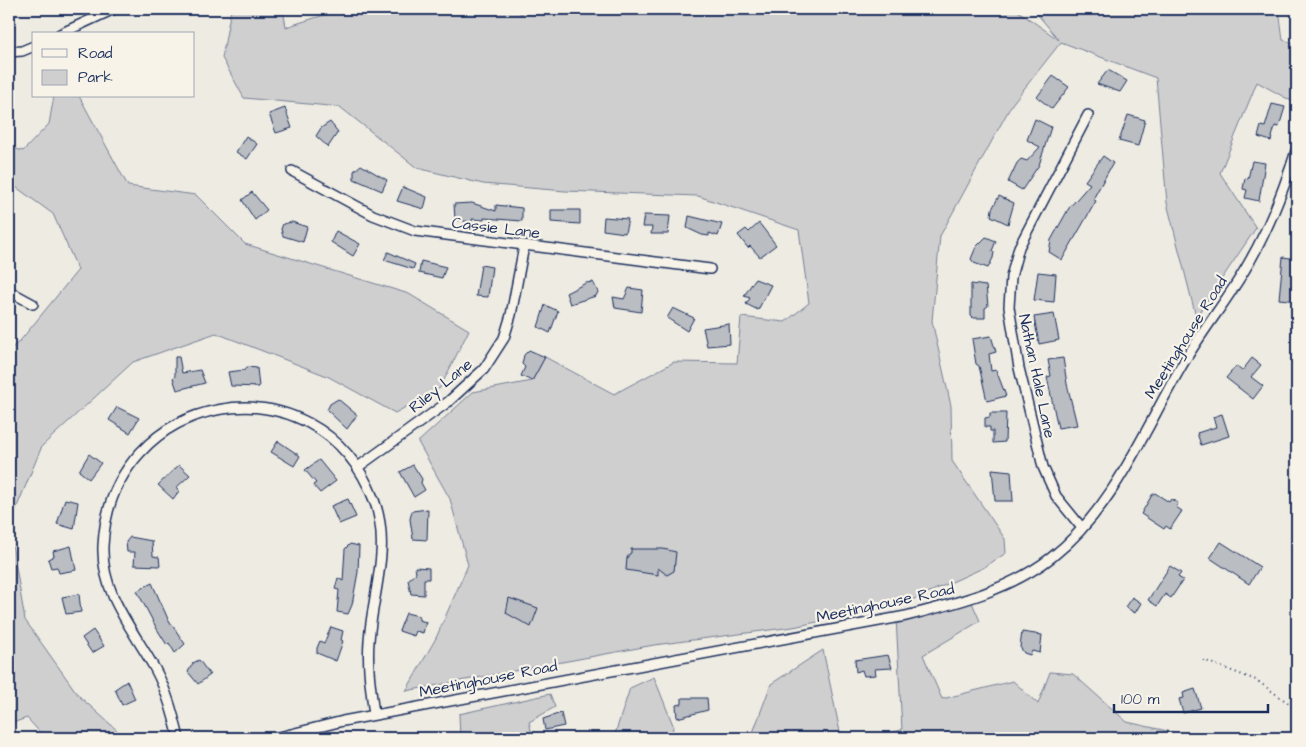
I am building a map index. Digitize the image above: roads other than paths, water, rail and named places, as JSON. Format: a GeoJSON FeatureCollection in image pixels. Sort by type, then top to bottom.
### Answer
{"type":"FeatureCollection","features":[{"type":"Feature","properties":{"kind":"street"},"geometry":{"type":"LineString","coordinates":[[64,32],[114,9]]}},
{"type":"Feature","properties":{"kind":"street"},"geometry":{"type":"LineString","coordinates":[[9,52],[22,51],[32,47]]}},
{"type":"Feature","properties":{"kind":"street","name":"Nathan Hale Lane"},"geometry":{"type":"LineString","coordinates":[[1082,528],[1056,496],[1043,467],[1019,368],[1009,307],[1010,277],[1019,247],[1088,115]]}},
{"type":"Feature","properties":{"kind":"street","name":"Meetinghouse Road"},"geometry":{"type":"LineString","coordinates":[[275,738],[374,715],[926,611],[992,591],[1024,576],[1054,556],[1082,528],[1126,467],[1182,365],[1250,260],[1272,219],[1297,148]]}},
{"type":"Feature","properties":{"kind":"street","name":"Cassie Lane"},"geometry":{"type":"LineString","coordinates":[[292,171],[394,225],[435,235],[710,268]]}},
{"type":"Feature","properties":{"kind":"street","name":"Riley Lane"},"geometry":{"type":"LineString","coordinates":[[358,467],[448,402],[484,369],[501,343],[511,314],[524,246]]}},
{"type":"Feature","properties":{"kind":"street"},"geometry":{"type":"LineString","coordinates":[[9,291],[33,304]]}},
{"type":"Feature","properties":{"kind":"street"},"geometry":{"type":"LineString","coordinates":[[179,738],[165,690],[122,616],[110,589],[104,565],[103,548],[107,514],[112,498],[127,468],[149,442],[177,423],[208,411],[242,406],[276,410],[308,422],[335,442],[358,467],[375,502],[382,540],[380,576],[370,626],[368,655],[374,715]]}}]}
